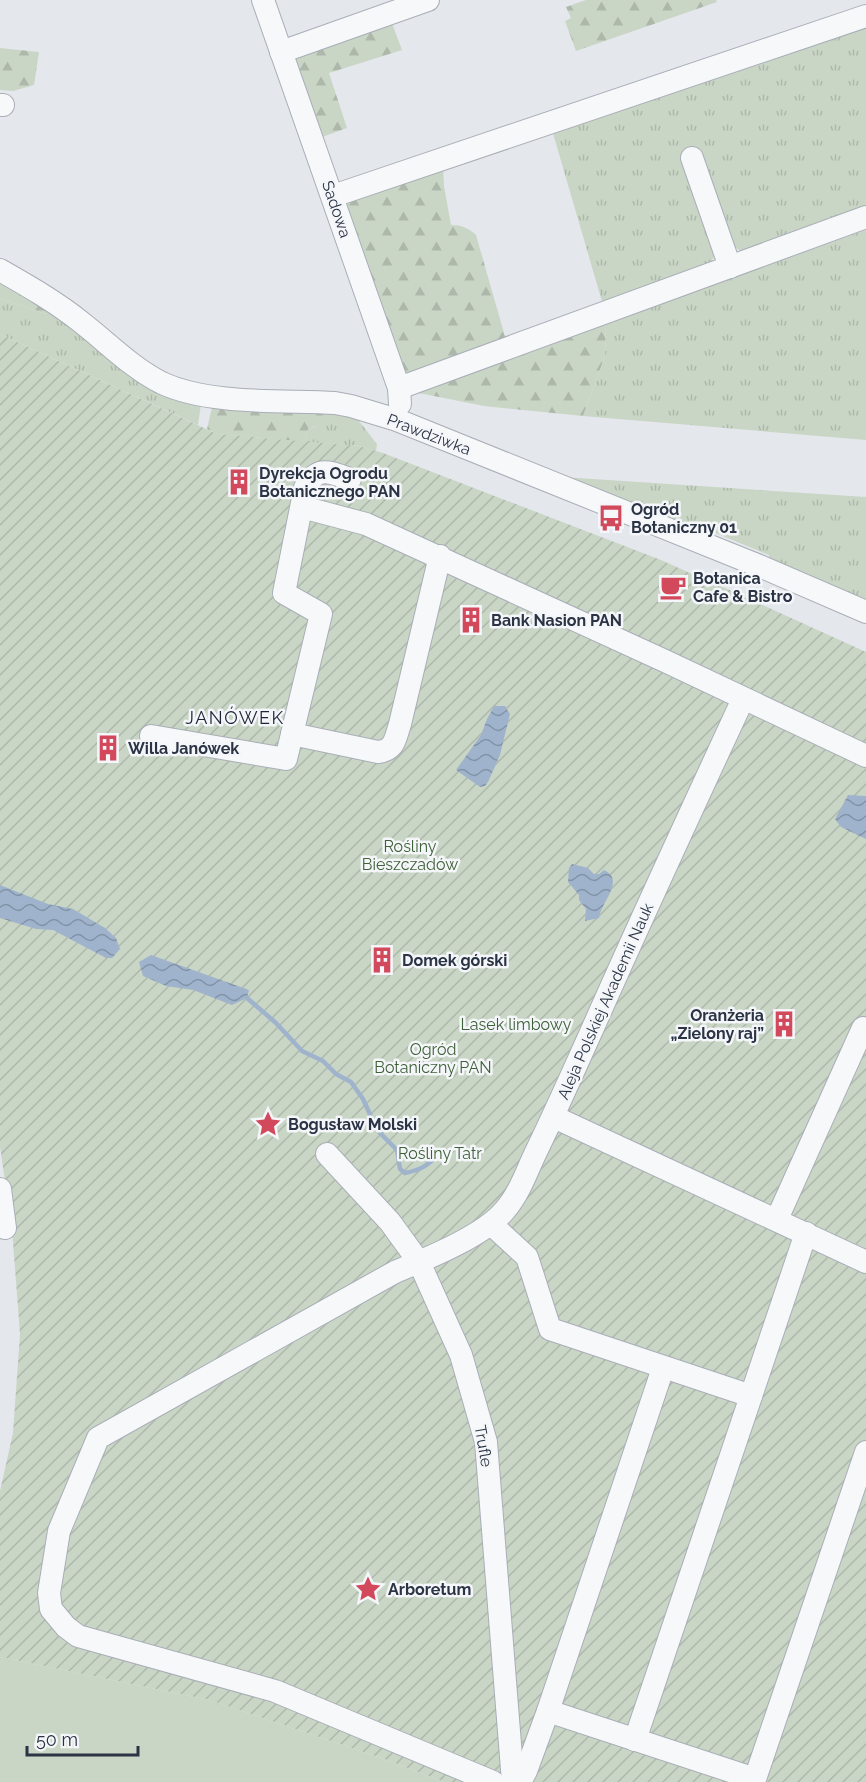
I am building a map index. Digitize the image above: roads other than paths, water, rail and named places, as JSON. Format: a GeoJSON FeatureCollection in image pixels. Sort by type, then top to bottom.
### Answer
{"type":"FeatureCollection","features":[{"type":"Feature","properties":{"kind":"street","name":"Sadowa"},"geometry":{"type":"LineString","coordinates":[[263,0],[399,388],[400,402],[397,420]]}},
{"type":"Feature","properties":{"kind":"street"},"geometry":{"type":"LineString","coordinates":[[281,52],[428,0]]}},
{"type":"Feature","properties":{"kind":"street"},"geometry":{"type":"LineString","coordinates":[[333,196],[866,16]]}},
{"type":"Feature","properties":{"kind":"street"},"geometry":{"type":"LineString","coordinates":[[692,158],[730,267]]}},
{"type":"Feature","properties":{"kind":"street"},"geometry":{"type":"LineString","coordinates":[[399,388],[866,217]]}},
{"type":"Feature","properties":{"kind":"street","name":"Prawdziwka"},"geometry":{"type":"LineString","coordinates":[[0,270],[50,299],[141,370],[162,383],[184,391],[218,397],[335,403],[397,420],[762,567],[866,612]]}},
{"type":"Feature","properties":{"kind":"street"},"geometry":{"type":"LineString","coordinates":[[151,736],[286,759],[321,614],[284,593],[305,488],[313,475],[322,472],[350,479]]}},
{"type":"Feature","properties":{"kind":"street"},"geometry":{"type":"LineString","coordinates":[[302,507],[366,524],[440,556],[866,756]]}},
{"type":"Feature","properties":{"kind":"street"},"geometry":{"type":"LineString","coordinates":[[292,734],[378,752],[387,751],[393,746],[440,556]]}},
{"type":"Feature","properties":{"kind":"street","name":"Aleja Polskiej Akademii Nauk"},"geometry":{"type":"LineString","coordinates":[[493,1782],[275,1691],[78,1636],[66,1627],[51,1609],[49,1593],[59,1532],[98,1438],[395,1272],[491,1224],[505,1211],[515,1197],[554,1117],[628,947],[743,699]]}},
{"type":"Feature","properties":{"kind":"street"},"geometry":{"type":"LineString","coordinates":[[777,1219],[858,1062],[863,1028]]}},
{"type":"Feature","properties":{"kind":"street"},"geometry":{"type":"LineString","coordinates":[[554,1117],[866,1262]]}},
{"type":"Feature","properties":{"kind":"street","name":"Trufle"},"geometry":{"type":"LineString","coordinates":[[327,1154],[390,1222],[419,1262],[461,1355],[486,1442],[513,1782]]}},
{"type":"Feature","properties":{"kind":"street"},"geometry":{"type":"LineString","coordinates":[[0,1189],[3,1219]]}},
{"type":"Feature","properties":{"kind":"street"},"geometry":{"type":"LineString","coordinates":[[491,1224],[527,1257],[550,1329],[751,1396]]}},
{"type":"Feature","properties":{"kind":"street"},"geometry":{"type":"LineString","coordinates":[[635,1740],[806,1233]]}},
{"type":"Feature","properties":{"kind":"street"},"geometry":{"type":"LineString","coordinates":[[520,1782],[548,1711],[663,1368]]}},
{"type":"Feature","properties":{"kind":"street"},"geometry":{"type":"LineString","coordinates":[[548,1711],[755,1779],[866,1452]]}},
{"type":"Feature","properties":{"kind":"water"},"geometry":{"type":"Polygon","coordinates":[[[494,706],[505,706],[510,714],[500,755],[488,782],[485,786],[480,787],[456,770],[481,735],[494,706]]]}},
{"type":"Feature","properties":{"kind":"water"},"geometry":{"type":"Polygon","coordinates":[[[848,795],[866,796],[866,839],[841,827],[835,819],[848,795]]]}},
{"type":"Feature","properties":{"kind":"water"},"geometry":{"type":"Polygon","coordinates":[[[572,864],[588,868],[594,874],[599,874],[604,870],[613,879],[611,892],[599,918],[585,921],[586,909],[579,900],[579,895],[568,882],[569,868],[572,864]]]}},
{"type":"Feature","properties":{"kind":"water"},"geometry":{"type":"Polygon","coordinates":[[[0,885],[48,904],[73,909],[105,928],[116,938],[120,949],[112,958],[106,958],[53,930],[36,929],[0,918],[0,885]]]}},
{"type":"Feature","properties":{"kind":"water"},"geometry":{"type":"Polygon","coordinates":[[[151,955],[249,990],[247,998],[232,1005],[193,990],[166,986],[143,976],[139,962],[151,955]]]}},
{"type":"Feature","properties":{"kind":"waterway"},"geometry":{"type":"LineString","coordinates":[[247,998],[276,1023],[302,1051],[323,1061],[336,1074],[351,1082],[363,1099],[380,1133],[397,1150],[400,1169],[405,1173],[419,1169],[438,1154]]}},
{"type":"Feature","properties":{"kind":"place","name":"Dyrekcja Ogrodu Botanicznego PAN"},"geometry":{"type":"Point","coordinates":[239,482]}},
{"type":"Feature","properties":{"kind":"place","name":"Ogród Botaniczny 01"},"geometry":{"type":"Point","coordinates":[611,518]}},
{"type":"Feature","properties":{"kind":"place","name":"Botanica Cafe & Bistro"},"geometry":{"type":"Point","coordinates":[673,587]}},
{"type":"Feature","properties":{"kind":"place","name":"Bank Nasion PAN"},"geometry":{"type":"Point","coordinates":[471,620]}},
{"type":"Feature","properties":{"kind":"place","name":"Willa Janówek"},"geometry":{"type":"Point","coordinates":[108,748]}},
{"type":"Feature","properties":{"kind":"place","name":"Domek górski"},"geometry":{"type":"Point","coordinates":[382,960]}},
{"type":"Feature","properties":{"kind":"place","name":"Oranżeria „Zielony raj”"},"geometry":{"type":"Point","coordinates":[784,1024]}},
{"type":"Feature","properties":{"kind":"place","name":"Bogusław Molski"},"geometry":{"type":"Point","coordinates":[268,1124]}},
{"type":"Feature","properties":{"kind":"place","name":"Arboretum"},"geometry":{"type":"Point","coordinates":[368,1589]}},
{"type":"Feature","properties":{"kind":"district","name":"JANÓWEK"},"geometry":{"type":"Point","coordinates":[235,718]}},
{"type":"Feature","properties":{"kind":"park label","name":"Rośliny Bieszczadów"},"geometry":{"type":"Point","coordinates":[410,855]}},
{"type":"Feature","properties":{"kind":"park label","name":"Lasek limbowy"},"geometry":{"type":"Point","coordinates":[516,1024]}},
{"type":"Feature","properties":{"kind":"park label","name":"Ogród Botaniczny PAN"},"geometry":{"type":"Point","coordinates":[433,1058]}},
{"type":"Feature","properties":{"kind":"park label","name":"Rośliny Tatr"},"geometry":{"type":"Point","coordinates":[440,1153]}}]}
